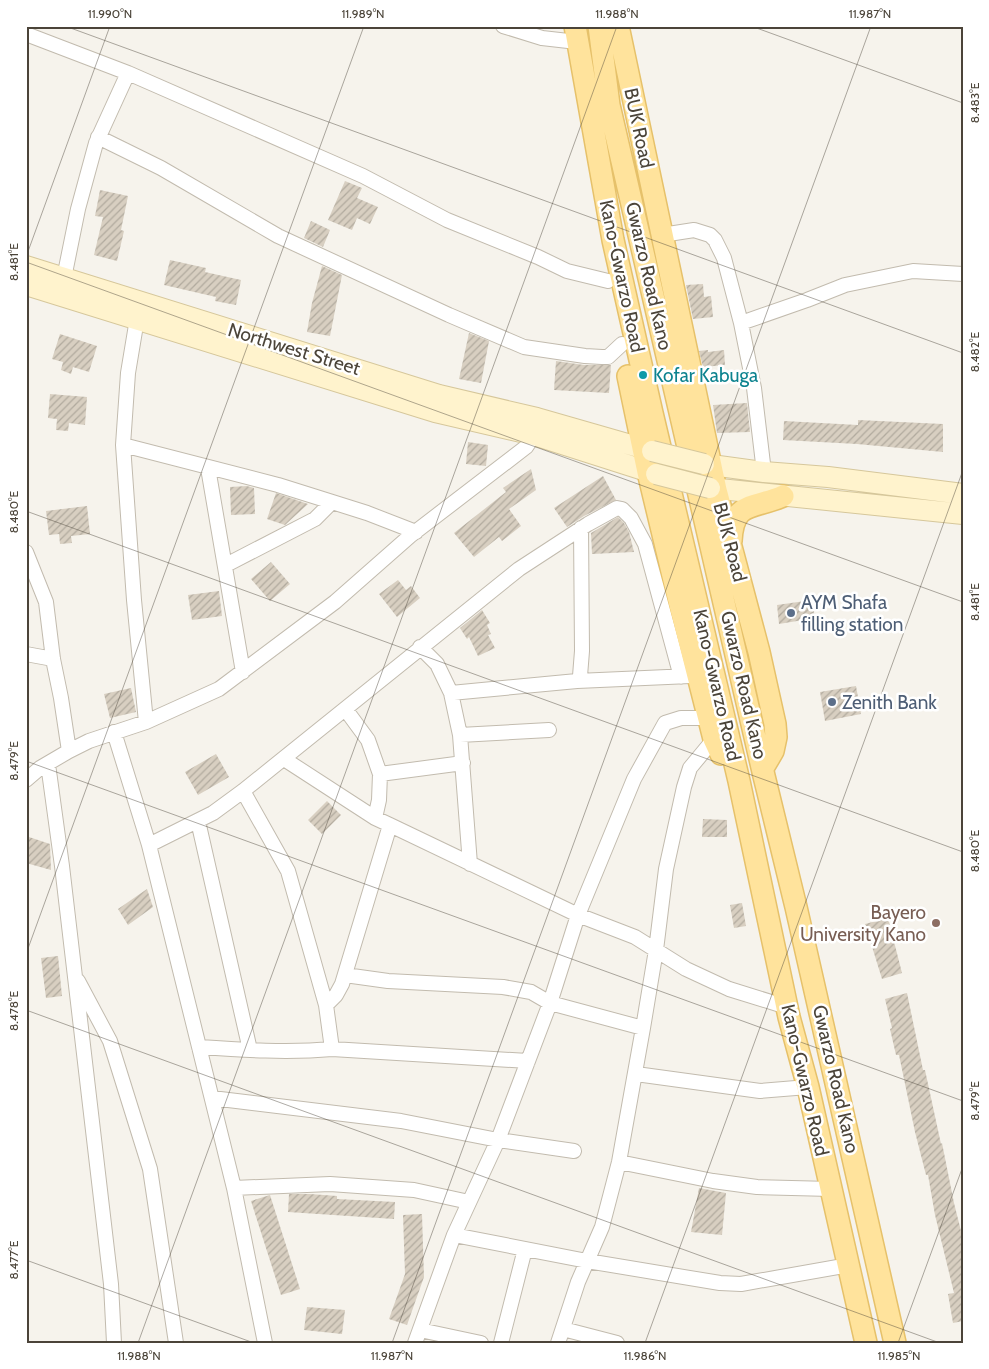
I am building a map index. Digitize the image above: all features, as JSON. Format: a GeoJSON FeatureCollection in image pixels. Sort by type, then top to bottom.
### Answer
{"type":"FeatureCollection","features":[{"type":"Feature","properties":{"kind":"main road","name":"Gwarzo Road Kano"},"geometry":{"type":"LineString","coordinates":[[599,26],[610,105],[895,1343]]}},
{"type":"Feature","properties":{"kind":"main road","name":"BUK Road"},"geometry":{"type":"LineString","coordinates":[[618,26],[713,489],[731,544],[775,724],[776,737],[772,751],[763,768]]}},
{"type":"Feature","properties":{"kind":"main road","name":"Kano-Gwarzo Road"},"geometry":{"type":"LineString","coordinates":[[576,34],[613,240],[739,781],[787,1007],[808,1086],[866,1343]]}},
{"type":"Feature","properties":{"kind":"main road"},"geometry":{"type":"LineString","coordinates":[[610,105],[632,91]]}},
{"type":"Feature","properties":{"kind":"main road"},"geometry":{"type":"LineString","coordinates":[[599,164],[591,183],[593,210],[622,344],[648,450],[689,676],[709,718],[714,739],[728,767],[739,781]]}},
{"type":"Feature","properties":{"kind":"main road","name":"Northwest Street"},"geometry":{"type":"LineString","coordinates":[[26,266],[562,435]]}},
{"type":"Feature","properties":{"kind":"main road","name":"Northwest Street"},"geometry":{"type":"LineString","coordinates":[[26,285],[435,412],[534,435],[562,435]]}},
{"type":"Feature","properties":{"kind":"main road"},"geometry":{"type":"LineString","coordinates":[[562,435],[648,450],[708,464],[963,494]]}},
{"type":"Feature","properties":{"kind":"main road"},"geometry":{"type":"LineString","coordinates":[[562,435],[652,473],[713,489]]}},
{"type":"Feature","properties":{"kind":"main road","name":"BUK Road"},"geometry":{"type":"LineString","coordinates":[[713,489],[963,514]]}},
{"type":"Feature","properties":{"kind":"main road"},"geometry":{"type":"LineString","coordinates":[[731,544],[736,516],[745,508],[770,502],[783,496]]}},
{"type":"Feature","properties":{"kind":"street"},"geometry":{"type":"LineString","coordinates":[[503,26],[542,38],[576,34]]}},
{"type":"Feature","properties":{"kind":"street"},"geometry":{"type":"LineString","coordinates":[[26,34],[128,73],[363,176],[447,220],[538,257],[567,271],[608,281]]}},
{"type":"Feature","properties":{"kind":"street"},"geometry":{"type":"LineString","coordinates":[[64,278],[78,209],[96,143],[128,73]]}},
{"type":"Feature","properties":{"kind":"street"},"geometry":{"type":"LineString","coordinates":[[98,137],[161,168],[278,236],[449,315],[524,347],[602,357],[608,356],[622,344]]}},
{"type":"Feature","properties":{"kind":"street"},"geometry":{"type":"LineString","coordinates":[[662,235],[694,230],[710,235],[724,258],[741,323],[754,388],[764,472]]}},
{"type":"Feature","properties":{"kind":"street"},"geometry":{"type":"LineString","coordinates":[[741,323],[844,285],[913,271],[963,274]]}},
{"type":"Feature","properties":{"kind":"street"},"geometry":{"type":"LineString","coordinates":[[137,319],[128,373],[123,445],[134,600],[146,722]]}},
{"type":"Feature","properties":{"kind":"street"},"geometry":{"type":"LineString","coordinates":[[26,780],[44,766],[69,751],[114,732],[146,722],[219,689],[335,602],[416,532],[526,446],[534,435]]}},
{"type":"Feature","properties":{"kind":"street"},"geometry":{"type":"LineString","coordinates":[[123,445],[208,468],[278,484],[416,532]]}},
{"type":"Feature","properties":{"kind":"street"},"geometry":{"type":"LineString","coordinates":[[208,468],[243,672]]}},
{"type":"Feature","properties":{"kind":"street"},"geometry":{"type":"LineString","coordinates":[[226,565],[315,519],[332,502]]}},
{"type":"Feature","properties":{"kind":"street"},"geometry":{"type":"LineString","coordinates":[[149,845],[198,821],[243,791],[519,569],[582,528],[618,508],[622,508],[631,518],[645,544],[689,676],[577,681],[451,692]]}},
{"type":"Feature","properties":{"kind":"street"},"geometry":{"type":"LineString","coordinates":[[577,681],[580,676],[582,651],[582,528]]}},
{"type":"Feature","properties":{"kind":"street"},"geometry":{"type":"LineString","coordinates":[[26,552],[46,602],[53,659],[69,751]]}},
{"type":"Feature","properties":{"kind":"street"},"geometry":{"type":"LineString","coordinates":[[420,647],[437,664],[451,692],[460,735],[463,762],[470,864]]}},
{"type":"Feature","properties":{"kind":"street"},"geometry":{"type":"LineString","coordinates":[[26,654],[53,659]]}},
{"type":"Feature","properties":{"kind":"street"},"geometry":{"type":"LineString","coordinates":[[346,710],[368,740],[380,774],[379,800],[375,818]]}},
{"type":"Feature","properties":{"kind":"street"},"geometry":{"type":"LineString","coordinates":[[481,1343],[418,1336],[454,1235],[498,1140],[550,1003],[578,915],[634,779],[665,722],[681,718],[709,718]]}},
{"type":"Feature","properties":{"kind":"street"},"geometry":{"type":"LineString","coordinates":[[460,735],[549,730]]}},
{"type":"Feature","properties":{"kind":"street"},"geometry":{"type":"LineString","coordinates":[[114,732],[149,845],[212,1098],[234,1188],[265,1343]]}},
{"type":"Feature","properties":{"kind":"street"},"geometry":{"type":"LineString","coordinates":[[558,1343],[587,1262],[602,1227],[618,1162],[636,1074],[656,950],[666,868],[684,787],[690,768],[714,739]]}},
{"type":"Feature","properties":{"kind":"street"},"geometry":{"type":"LineString","coordinates":[[284,759],[375,818],[578,915],[635,937],[686,968],[729,989],[787,1007]]}},
{"type":"Feature","properties":{"kind":"street"},"geometry":{"type":"LineString","coordinates":[[380,774],[463,762]]}},
{"type":"Feature","properties":{"kind":"street"},"geometry":{"type":"LineString","coordinates":[[26,763],[44,766]]}},
{"type":"Feature","properties":{"kind":"street"},"geometry":{"type":"LineString","coordinates":[[44,766],[74,974],[111,1284],[114,1343]]}},
{"type":"Feature","properties":{"kind":"street"},"geometry":{"type":"LineString","coordinates":[[243,791],[288,871],[326,1005],[332,1049]]}},
{"type":"Feature","properties":{"kind":"street"},"geometry":{"type":"LineString","coordinates":[[198,821],[250,1050]]}},
{"type":"Feature","properties":{"kind":"street"},"geometry":{"type":"LineString","coordinates":[[326,1005],[336,994],[345,974],[390,825]]}},
{"type":"Feature","properties":{"kind":"street"},"geometry":{"type":"LineString","coordinates":[[74,974],[110,1041],[150,1169],[176,1343]]}},
{"type":"Feature","properties":{"kind":"street"},"geometry":{"type":"LineString","coordinates":[[345,974],[388,981],[503,987],[530,992],[550,1003],[643,1028]]}},
{"type":"Feature","properties":{"kind":"street"},"geometry":{"type":"LineString","coordinates":[[199,1047],[250,1050],[332,1049],[528,1061]]}},
{"type":"Feature","properties":{"kind":"street"},"geometry":{"type":"LineString","coordinates":[[636,1074],[760,1090],[808,1086]]}},
{"type":"Feature","properties":{"kind":"street"},"geometry":{"type":"LineString","coordinates":[[212,1098],[401,1122],[498,1140],[574,1151]]}},
{"type":"Feature","properties":{"kind":"street"},"geometry":{"type":"LineString","coordinates":[[618,1162],[713,1181],[757,1187],[830,1189]]}},
{"type":"Feature","properties":{"kind":"street"},"geometry":{"type":"LineString","coordinates":[[234,1188],[330,1184],[414,1190],[469,1202]]}},
{"type":"Feature","properties":{"kind":"street"},"geometry":{"type":"LineString","coordinates":[[454,1235],[587,1262],[720,1283],[741,1284],[849,1265]]}},
{"type":"Feature","properties":{"kind":"street"},"geometry":{"type":"LineString","coordinates":[[501,1343],[526,1249]]}},
{"type":"Feature","properties":{"kind":"street"},"geometry":{"type":"LineString","coordinates":[[562,1329],[617,1343]]}},
{"type":"Feature","properties":{"kind":"building"},"geometry":{"type":"Polygon","coordinates":[[[345,181],[362,188],[357,198],[378,207],[370,224],[357,218],[352,230],[328,220],[345,181]]]}},
{"type":"Feature","properties":{"kind":"building"},"geometry":{"type":"Polygon","coordinates":[[[100,190],[128,196],[121,230],[124,231],[117,261],[94,255],[103,217],[95,216],[100,190]]]}},
{"type":"Feature","properties":{"kind":"building"},"geometry":{"type":"Polygon","coordinates":[[[311,221],[330,230],[323,247],[304,238],[311,221]]]}},
{"type":"Feature","properties":{"kind":"building"},"geometry":{"type":"Polygon","coordinates":[[[170,260],[206,268],[205,272],[241,280],[236,305],[215,301],[216,297],[164,285],[170,260]]]}},
{"type":"Feature","properties":{"kind":"building"},"geometry":{"type":"Polygon","coordinates":[[[322,266],[342,275],[330,336],[307,332],[312,303],[322,266]]]}},
{"type":"Feature","properties":{"kind":"building"},"geometry":{"type":"Polygon","coordinates":[[[703,284],[704,297],[711,296],[713,317],[693,319],[686,285],[703,284]]]}},
{"type":"Feature","properties":{"kind":"building"},"geometry":{"type":"Polygon","coordinates":[[[469,333],[489,341],[481,383],[459,379],[469,333]]]}},
{"type":"Feature","properties":{"kind":"building"},"geometry":{"type":"Polygon","coordinates":[[[60,334],[97,346],[89,372],[73,367],[71,374],[61,370],[63,362],[52,359],[60,334]]]}},
{"type":"Feature","properties":{"kind":"building"},"geometry":{"type":"Polygon","coordinates":[[[708,350],[708,352],[724,350],[725,365],[703,367],[699,351],[708,350]]]}},
{"type":"Feature","properties":{"kind":"building"},"geometry":{"type":"Polygon","coordinates":[[[556,361],[584,365],[611,365],[609,393],[554,390],[556,361]]]}},
{"type":"Feature","properties":{"kind":"building"},"geometry":{"type":"Polygon","coordinates":[[[50,394],[87,397],[85,425],[69,423],[68,431],[56,430],[57,419],[48,418],[50,394]]]}},
{"type":"Feature","properties":{"kind":"building"},"geometry":{"type":"Polygon","coordinates":[[[747,403],[750,432],[717,433],[713,405],[747,403]]]}},
{"type":"Feature","properties":{"kind":"building"},"geometry":{"type":"Polygon","coordinates":[[[858,420],[943,424],[943,452],[857,444],[783,440],[784,421],[858,425],[858,420]]]}},
{"type":"Feature","properties":{"kind":"building"},"geometry":{"type":"Polygon","coordinates":[[[468,442],[488,445],[486,466],[466,464],[468,442]]]}},
{"type":"Feature","properties":{"kind":"building"},"geometry":{"type":"Polygon","coordinates":[[[531,469],[536,490],[509,509],[521,526],[502,541],[499,537],[474,557],[454,533],[506,492],[503,488],[531,469]]]}},
{"type":"Feature","properties":{"kind":"building"},"geometry":{"type":"Polygon","coordinates":[[[603,476],[616,500],[567,527],[554,508],[603,476]]]}},
{"type":"Feature","properties":{"kind":"building"},"geometry":{"type":"Polygon","coordinates":[[[247,486],[254,488],[255,514],[231,515],[230,487],[247,486]]]}},
{"type":"Feature","properties":{"kind":"building"},"geometry":{"type":"Polygon","coordinates":[[[276,493],[308,504],[285,525],[267,519],[276,493]]]}},
{"type":"Feature","properties":{"kind":"building"},"geometry":{"type":"Polygon","coordinates":[[[87,506],[90,534],[71,536],[72,543],[60,544],[59,534],[49,535],[46,511],[87,506]]]}},
{"type":"Feature","properties":{"kind":"building"},"geometry":{"type":"Polygon","coordinates":[[[618,517],[629,532],[634,552],[592,554],[591,533],[618,517]]]}},
{"type":"Feature","properties":{"kind":"building"},"geometry":{"type":"Polygon","coordinates":[[[271,562],[290,584],[270,601],[251,579],[271,562]]]}},
{"type":"Feature","properties":{"kind":"building"},"geometry":{"type":"Polygon","coordinates":[[[398,580],[406,590],[411,586],[420,598],[397,617],[379,594],[398,580]]]}},
{"type":"Feature","properties":{"kind":"building"},"geometry":{"type":"Polygon","coordinates":[[[219,591],[222,616],[192,620],[188,595],[219,591]]]}},
{"type":"Feature","properties":{"kind":"building"},"geometry":{"type":"Polygon","coordinates":[[[812,600],[815,618],[779,624],[777,605],[812,600]]]}},
{"type":"Feature","properties":{"kind":"building"},"geometry":{"type":"Polygon","coordinates":[[[482,610],[490,623],[487,625],[491,634],[488,635],[495,648],[478,656],[469,637],[467,639],[460,628],[482,610]]]}},
{"type":"Feature","properties":{"kind":"building"},"geometry":{"type":"Polygon","coordinates":[[[856,686],[861,714],[825,721],[820,692],[856,686]]]}},
{"type":"Feature","properties":{"kind":"building"},"geometry":{"type":"Polygon","coordinates":[[[131,688],[136,712],[110,718],[104,694],[131,688]]]}},
{"type":"Feature","properties":{"kind":"building"},"geometry":{"type":"Polygon","coordinates":[[[216,754],[229,777],[198,795],[185,772],[216,754]]]}},
{"type":"Feature","properties":{"kind":"building"},"geometry":{"type":"Polygon","coordinates":[[[327,801],[341,815],[322,834],[308,820],[327,801]]]}},
{"type":"Feature","properties":{"kind":"building"},"geometry":{"type":"Polygon","coordinates":[[[703,819],[727,820],[727,837],[702,837],[703,819]]]}},
{"type":"Feature","properties":{"kind":"building"},"geometry":{"type":"Polygon","coordinates":[[[26,836],[50,844],[51,870],[26,863],[26,836]]]}},
{"type":"Feature","properties":{"kind":"building"},"geometry":{"type":"Polygon","coordinates":[[[147,889],[153,907],[128,925],[118,909],[147,889]]]}},
{"type":"Feature","properties":{"kind":"building"},"geometry":{"type":"Polygon","coordinates":[[[742,903],[746,926],[734,928],[730,905],[742,903]]]}},
{"type":"Feature","properties":{"kind":"building"},"geometry":{"type":"Polygon","coordinates":[[[888,918],[902,973],[882,979],[865,924],[888,918]]]}},
{"type":"Feature","properties":{"kind":"building"},"geometry":{"type":"Polygon","coordinates":[[[58,956],[62,996],[46,998],[41,958],[58,956]]]}},
{"type":"Feature","properties":{"kind":"building"},"geometry":{"type":"Polygon","coordinates":[[[907,993],[963,1239],[963,1321],[953,1323],[948,1294],[954,1293],[935,1215],[928,1175],[926,1175],[915,1132],[899,1055],[896,1055],[885,999],[907,993]]]}},
{"type":"Feature","properties":{"kind":"building"},"geometry":{"type":"Polygon","coordinates":[[[699,1188],[726,1193],[722,1235],[691,1232],[699,1188]]]}},
{"type":"Feature","properties":{"kind":"building"},"geometry":{"type":"Polygon","coordinates":[[[289,1194],[337,1196],[337,1199],[395,1202],[394,1219],[288,1212],[289,1194]]]}},
{"type":"Feature","properties":{"kind":"building"},"geometry":{"type":"Polygon","coordinates":[[[270,1195],[300,1289],[281,1295],[251,1201],[270,1195]]]}},
{"type":"Feature","properties":{"kind":"building"},"geometry":{"type":"Polygon","coordinates":[[[422,1214],[424,1277],[407,1325],[389,1319],[405,1274],[403,1215],[422,1214]]]}},
{"type":"Feature","properties":{"kind":"building"},"geometry":{"type":"Polygon","coordinates":[[[307,1307],[345,1310],[342,1334],[304,1330],[307,1307]]]}},
{"type":"Feature","properties":{"kind":"place","name":"Kofar Kabuga"},"geometry":{"type":"Point","coordinates":[643,375]}},
{"type":"Feature","properties":{"kind":"place","name":"AYM Shafa filling station"},"geometry":{"type":"Point","coordinates":[791,613]}},
{"type":"Feature","properties":{"kind":"place","name":"Zenith Bank"},"geometry":{"type":"Point","coordinates":[832,702]}},
{"type":"Feature","properties":{"kind":"place","name":"Bayero University Kano"},"geometry":{"type":"Point","coordinates":[936,923]}}]}
